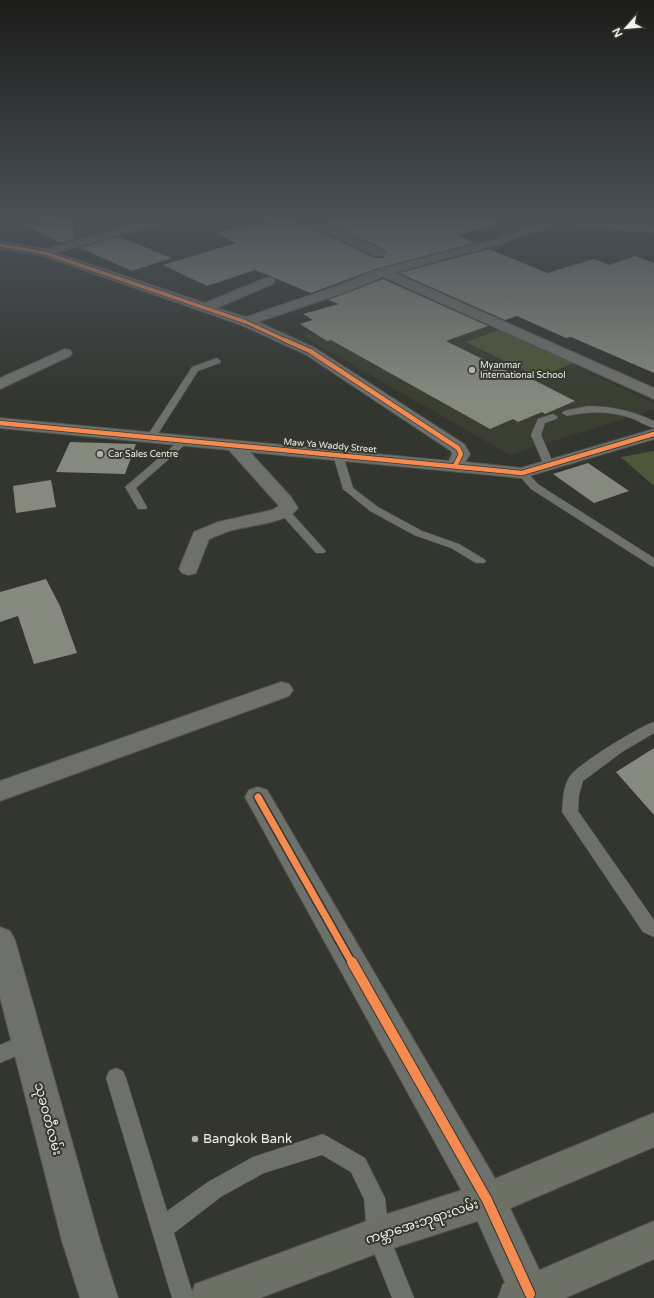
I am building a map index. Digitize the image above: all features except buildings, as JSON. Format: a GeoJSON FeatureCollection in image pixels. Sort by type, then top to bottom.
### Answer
{"type":"FeatureCollection","features":[{"type":"Feature","properties":{"kind":"main road","name":"ကမ္ဘာအေးဘုရားလမ်း"},"geometry":{"type":"LineString","coordinates":[[209,1298],[378,1235],[487,1200],[654,1130]]}},
{"type":"Feature","properties":{"kind":"main road"},"geometry":{"type":"LineString","coordinates":[[527,1297],[654,1240]]}},
{"type":"Feature","properties":{"kind":"street"},"geometry":{"type":"LineString","coordinates":[[116,278],[246,322],[310,351],[458,448],[461,454],[455,466]]}},
{"type":"Feature","properties":{"kind":"street"},"geometry":{"type":"LineString","coordinates":[[246,322],[339,290],[369,278]]}},
{"type":"Feature","properties":{"kind":"street"},"geometry":{"type":"LineString","coordinates":[[395,278],[654,394]]}},
{"type":"Feature","properties":{"kind":"street"},"geometry":{"type":"LineString","coordinates":[[205,308],[269,281]]}},
{"type":"Feature","properties":{"kind":"street"},"geometry":{"type":"LineString","coordinates":[[0,384],[65,353]]}},
{"type":"Feature","properties":{"kind":"street","name":"Maw Ya Waddy Street"},"geometry":{"type":"LineString","coordinates":[[0,423],[522,472],[654,434]]}},
{"type":"Feature","properties":{"kind":"street"},"geometry":{"type":"LineString","coordinates":[[189,569],[201,536],[225,526],[278,514],[288,508],[285,501],[235,446]]}},
{"type":"Feature","properties":{"kind":"street"},"geometry":{"type":"LineString","coordinates":[[0,791],[281,690]]}},
{"type":"Feature","properties":{"kind":"street"},"geometry":{"type":"LineString","coordinates":[[258,797],[487,1200],[527,1297]]}},
{"type":"Feature","properties":{"kind":"street","name":"သုခဝတီလမ်း"},"geometry":{"type":"LineString","coordinates":[[0,940],[14,1048],[81,1241],[99,1298]]}},
{"type":"Feature","properties":{"kind":"lane"},"geometry":{"type":"LineString","coordinates":[[151,438],[195,369],[217,361]]}},
{"type":"Feature","properties":{"kind":"lane"},"geometry":{"type":"LineString","coordinates":[[567,413],[579,409],[620,411],[654,425]]}},
{"type":"Feature","properties":{"kind":"lane"},"geometry":{"type":"LineString","coordinates":[[549,465],[536,435],[541,421],[553,418]]}},
{"type":"Feature","properties":{"kind":"lane"},"geometry":{"type":"LineString","coordinates":[[142,507],[130,487],[184,441]]}},
{"type":"Feature","properties":{"kind":"lane"},"geometry":{"type":"LineString","coordinates":[[338,455],[348,489],[374,509],[418,533],[455,546],[480,561]]}},
{"type":"Feature","properties":{"kind":"lane"},"geometry":{"type":"LineString","coordinates":[[522,472],[535,487],[654,563]]}},
{"type":"Feature","properties":{"kind":"lane"},"geometry":{"type":"LineString","coordinates":[[284,510],[320,551]]}},
{"type":"Feature","properties":{"kind":"lane"},"geometry":{"type":"LineString","coordinates":[[654,727],[617,748],[576,778],[571,795],[570,812],[649,927],[654,930]]}},
{"type":"Feature","properties":{"kind":"lane"},"geometry":{"type":"LineString","coordinates":[[116,1078],[183,1298]]}},
{"type":"Feature","properties":{"kind":"lane"},"geometry":{"type":"LineString","coordinates":[[162,1228],[215,1190],[260,1164],[323,1144],[358,1165],[374,1198],[378,1235],[403,1298]]}},
{"type":"Feature","properties":{"kind":"shaded area","name":"Myanmar International School"},"geometry":{"type":"Polygon","coordinates":[[[466,315],[654,403],[654,409],[510,455],[303,336],[374,316],[407,334],[466,315]]]}},
{"type":"Feature","properties":{"kind":"green space"},"geometry":{"type":"Polygon","coordinates":[[[501,329],[574,363],[538,377],[466,342],[501,329]]]}},
{"type":"Feature","properties":{"kind":"green space"},"geometry":{"type":"Polygon","coordinates":[[[654,451],[654,486],[621,457],[654,451]]]}},
{"type":"Feature","properties":{"kind":"cycle path"},"geometry":{"type":"LineString","coordinates":[[117,278],[246,322],[310,351],[458,448],[461,454],[455,466]]}},
{"type":"Feature","properties":{"kind":"cycle path"},"geometry":{"type":"LineString","coordinates":[[0,423],[522,473],[654,434]]}},
{"type":"Feature","properties":{"kind":"cycle path"},"geometry":{"type":"LineString","coordinates":[[258,797],[487,1200],[530,1294]]}},
{"type":"Feature","properties":{"kind":"place","name":"Myanmar International School"},"geometry":{"type":"Point","coordinates":[472,370]}},
{"type":"Feature","properties":{"kind":"place","name":"Car Sales Centre"},"geometry":{"type":"Point","coordinates":[100,454]}},
{"type":"Feature","properties":{"kind":"place","name":"Bangkok Bank"},"geometry":{"type":"Point","coordinates":[195,1139]}}]}
